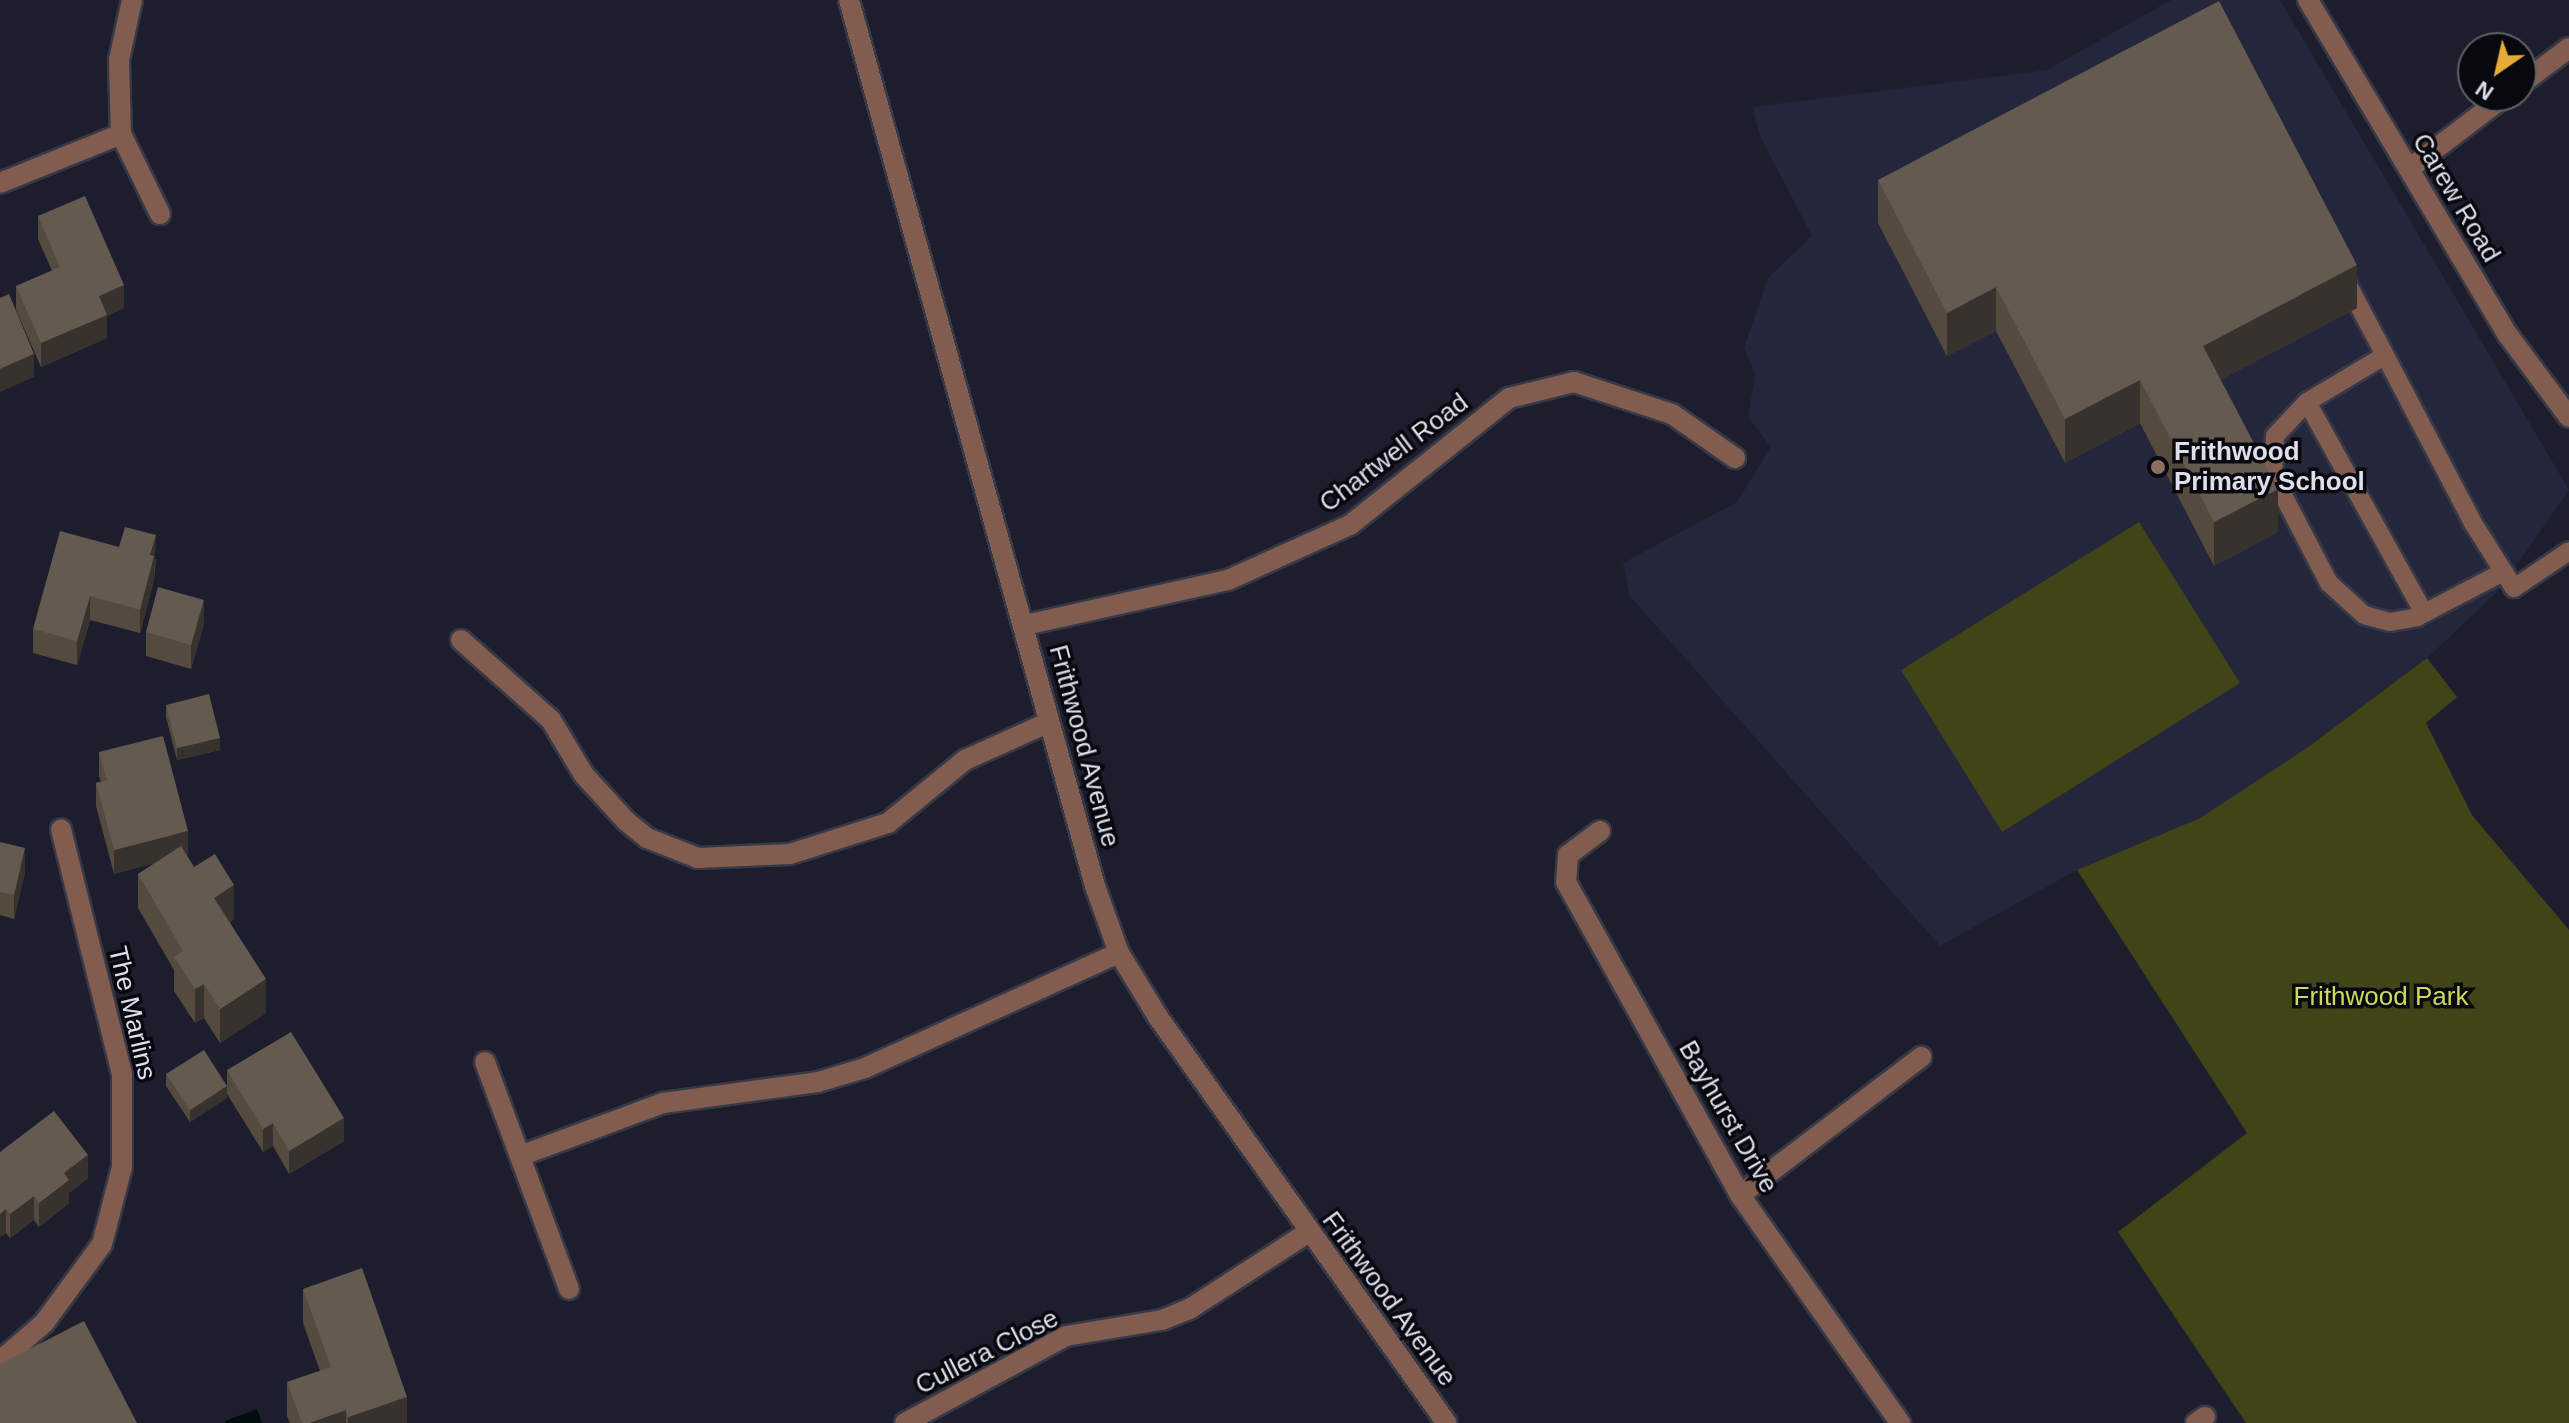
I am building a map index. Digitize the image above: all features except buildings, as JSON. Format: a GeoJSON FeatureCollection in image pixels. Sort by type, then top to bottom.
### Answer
{"type":"FeatureCollection","features":[{"type":"Feature","properties":{"kind":"street"},"geometry":{"type":"LineString","coordinates":[[132,0],[119,60],[121,134],[160,214]]}},
{"type":"Feature","properties":{"kind":"street","name":"Frithwood Avenue"},"geometry":{"type":"LineString","coordinates":[[849,0],[1025,625],[1049,722],[1119,953],[1309,1232],[1446,1423]]}},
{"type":"Feature","properties":{"kind":"street","name":"Carew Road"},"geometry":{"type":"LineString","coordinates":[[2308,0],[2508,335],[2569,417]]}},
{"type":"Feature","properties":{"kind":"street"},"geometry":{"type":"LineString","coordinates":[[2537,72],[2569,48]]}},
{"type":"Feature","properties":{"kind":"street"},"geometry":{"type":"LineString","coordinates":[[2409,169],[2484,112]]}},
{"type":"Feature","properties":{"kind":"street"},"geometry":{"type":"LineString","coordinates":[[0,183],[121,134]]}},
{"type":"Feature","properties":{"kind":"street","name":"Chartwell Road"},"geometry":{"type":"LineString","coordinates":[[1025,625],[1228,580],[1350,525],[1509,398],[1574,382],[1672,414],[1735,458]]}},
{"type":"Feature","properties":{"kind":"street"},"geometry":{"type":"LineString","coordinates":[[461,640],[551,720],[584,775],[626,821],[647,838],[698,858],[790,854],[888,823],[965,760],[1049,722]]}},
{"type":"Feature","properties":{"kind":"street","name":"The Marlins"},"geometry":{"type":"LineString","coordinates":[[0,1361],[44,1323],[102,1244],[122,1167],[122,1074],[61,830]]}},
{"type":"Feature","properties":{"kind":"street","name":"Bayhurst Drive"},"geometry":{"type":"LineString","coordinates":[[1600,831],[1568,855],[1566,882],[1740,1195],[1900,1423]]}},
{"type":"Feature","properties":{"kind":"street"},"geometry":{"type":"LineString","coordinates":[[520,1156],[663,1103],[818,1082],[865,1068],[1119,953]]}},
{"type":"Feature","properties":{"kind":"street"},"geometry":{"type":"LineString","coordinates":[[1740,1195],[1921,1057]]}},
{"type":"Feature","properties":{"kind":"street"},"geometry":{"type":"LineString","coordinates":[[485,1062],[569,1289]]}},
{"type":"Feature","properties":{"kind":"street","name":"Cullera Close"},"geometry":{"type":"LineString","coordinates":[[905,1423],[1066,1336],[1162,1320],[1191,1308],[1309,1232]]}},
{"type":"Feature","properties":{"kind":"lane"},"geometry":{"type":"LineString","coordinates":[[2342,274],[2501,573],[2514,588],[2569,551]]}},
{"type":"Feature","properties":{"kind":"lane"},"geometry":{"type":"LineString","coordinates":[[2384,356],[2307,402],[2275,436],[2273,476],[2329,583],[2364,615],[2390,622],[2424,613],[2501,573]]}},
{"type":"Feature","properties":{"kind":"lane"},"geometry":{"type":"LineString","coordinates":[[2307,402],[2424,613]]}},
{"type":"Feature","properties":{"kind":"shaded area","name":"Frithwood Primary School"},"geometry":{"type":"Polygon","coordinates":[[[2171,0],[2280,0],[2569,490],[2498,591],[2384,699],[2200,818],[2077,870],[1940,946],[1629,595],[1623,563],[1737,502],[1771,447],[1748,417],[1755,374],[1744,348],[1768,278],[1812,236],[1760,136],[1752,107],[2047,70],[2171,0]]]}},
{"type":"Feature","properties":{"kind":"shaded area"},"geometry":{"type":"Polygon","coordinates":[[[257,1409],[262,1423],[225,1421],[257,1409]]]}},
{"type":"Feature","properties":{"kind":"green space"},"geometry":{"type":"Polygon","coordinates":[[[2139,522],[2240,683],[2002,832],[1901,670],[2139,522]]]}},
{"type":"Feature","properties":{"kind":"green space","name":"Frithwood Park"},"geometry":{"type":"Polygon","coordinates":[[[2427,658],[2457,697],[2426,723],[2472,815],[2569,930],[2569,1423],[2246,1423],[2118,1232],[2247,1133],[2077,870],[2200,818],[2307,748],[2427,658]]]}},
{"type":"Feature","properties":{"kind":"place","name":"Frithwood Primary School"},"geometry":{"type":"Point","coordinates":[2158,467]}}]}
